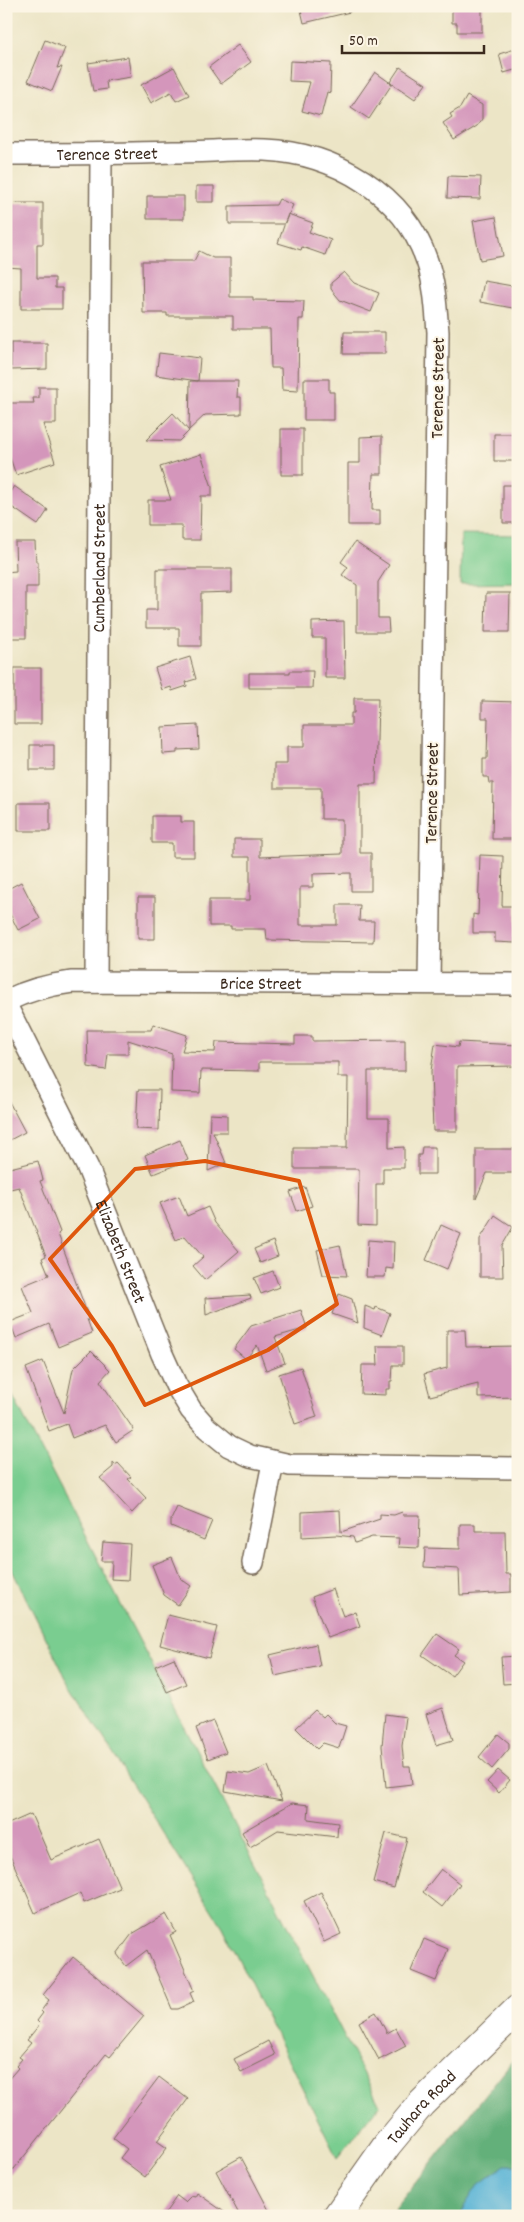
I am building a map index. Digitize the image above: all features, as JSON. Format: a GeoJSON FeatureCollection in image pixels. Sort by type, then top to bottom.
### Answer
{"type":"FeatureCollection","features":[{"type":"Feature","properties":{"kind":"main road","name":"Tauhara Road"},"geometry":{"type":"LineString","coordinates":[[337,2216],[387,2145],[421,2104],[518,2009]]}},
{"type":"Feature","properties":{"kind":"street","name":"Terence Street"},"geometry":{"type":"LineString","coordinates":[[6,154],[265,150],[299,154],[349,172],[373,187],[396,209],[416,234],[428,262],[434,291],[438,332],[429,983]]}},
{"type":"Feature","properties":{"kind":"street","name":"Cumberland Street"},"geometry":{"type":"LineString","coordinates":[[96,982],[101,154]]}},
{"type":"Feature","properties":{"kind":"street","name":"Brice Street"},"geometry":{"type":"LineString","coordinates":[[6,1001],[22,992],[44,986],[96,982],[518,984]]}},
{"type":"Feature","properties":{"kind":"street","name":"Elizabeth Street"},"geometry":{"type":"LineString","coordinates":[[6,1005],[88,1168],[162,1354],[190,1410],[207,1428],[229,1446],[250,1456],[273,1462],[307,1466],[518,1468]]}},
{"type":"Feature","properties":{"kind":"street"},"geometry":{"type":"LineString","coordinates":[[252,1564],[273,1462]]}},
{"type":"Feature","properties":{"kind":"highlighted area"},"geometry":{"type":"Polygon","coordinates":[[[205,1161],[299,1181],[337,1304],[268,1350],[145,1405],[112,1346],[50,1259],[135,1169],[205,1161]]]}},
{"type":"Feature","properties":{"kind":"green space"},"geometry":{"type":"Polygon","coordinates":[[[461,534],[518,535],[518,583],[460,584],[461,534]]]}},
{"type":"Feature","properties":{"kind":"green space"},"geometry":{"type":"Polygon","coordinates":[[[6,1383],[380,2105],[337,2158],[223,1928],[69,1684],[6,1558],[6,1383]]]}},
{"type":"Feature","properties":{"kind":"green space"},"geometry":{"type":"Polygon","coordinates":[[[516,2056],[518,2216],[389,2216],[516,2056]]]}},
{"type":"Feature","properties":{"kind":"water"},"geometry":{"type":"Polygon","coordinates":[[[505,2165],[518,2165],[518,2216],[458,2216],[478,2185],[505,2165]]]}},
{"type":"Feature","properties":{"kind":"building"},"geometry":{"type":"Polygon","coordinates":[[[300,6],[350,6],[350,12],[304,23],[300,6]]]}},
{"type":"Feature","properties":{"kind":"building"},"geometry":{"type":"Polygon","coordinates":[[[452,6],[482,6],[482,32],[457,32],[457,23],[452,23],[452,6]]]}},
{"type":"Feature","properties":{"kind":"building"},"geometry":{"type":"Polygon","coordinates":[[[45,40],[65,48],[57,68],[62,67],[52,91],[28,81],[45,40]]]}},
{"type":"Feature","properties":{"kind":"building"},"geometry":{"type":"Polygon","coordinates":[[[238,45],[251,62],[221,84],[209,67],[238,45]]]}},
{"type":"Feature","properties":{"kind":"building"},"geometry":{"type":"Polygon","coordinates":[[[518,48],[518,69],[504,73],[499,54],[518,48]]]}},
{"type":"Feature","properties":{"kind":"building"},"geometry":{"type":"Polygon","coordinates":[[[128,57],[131,77],[106,81],[107,89],[93,91],[88,63],[128,57]]]}},
{"type":"Feature","properties":{"kind":"building"},"geometry":{"type":"Polygon","coordinates":[[[290,61],[331,63],[330,93],[327,92],[321,116],[302,111],[310,82],[289,81],[290,61]]]}},
{"type":"Feature","properties":{"kind":"building"},"geometry":{"type":"Polygon","coordinates":[[[174,67],[189,95],[176,101],[171,92],[151,103],[141,85],[174,67]]]}},
{"type":"Feature","properties":{"kind":"building"},"geometry":{"type":"Polygon","coordinates":[[[400,67],[426,84],[415,99],[390,82],[400,67]]]}},
{"type":"Feature","properties":{"kind":"building"},"geometry":{"type":"Polygon","coordinates":[[[375,72],[392,84],[369,119],[351,107],[375,72]]]}},
{"type":"Feature","properties":{"kind":"building"},"geometry":{"type":"Polygon","coordinates":[[[467,96],[482,105],[482,119],[477,126],[454,140],[443,123],[452,117],[450,114],[460,108],[467,96]]]}},
{"type":"Feature","properties":{"kind":"building"},"geometry":{"type":"Polygon","coordinates":[[[448,176],[481,177],[480,199],[447,198],[448,176]]]}},
{"type":"Feature","properties":{"kind":"building"},"geometry":{"type":"Polygon","coordinates":[[[196,186],[214,186],[214,202],[196,202],[196,186]]]}},
{"type":"Feature","properties":{"kind":"building"},"geometry":{"type":"Polygon","coordinates":[[[147,196],[184,196],[184,219],[147,219],[147,196]]]}},
{"type":"Feature","properties":{"kind":"building"},"geometry":{"type":"Polygon","coordinates":[[[279,199],[293,205],[284,224],[229,224],[229,206],[276,205],[279,199]]]}},
{"type":"Feature","properties":{"kind":"building"},"geometry":{"type":"Polygon","coordinates":[[[43,203],[43,244],[37,244],[37,278],[55,278],[55,288],[62,288],[62,309],[21,309],[21,268],[6,267],[6,204],[43,203]]]}},
{"type":"Feature","properties":{"kind":"building"},"geometry":{"type":"Polygon","coordinates":[[[288,214],[313,223],[309,232],[331,240],[325,255],[302,247],[301,250],[278,243],[288,214]]]}},
{"type":"Feature","properties":{"kind":"building"},"geometry":{"type":"Polygon","coordinates":[[[496,217],[503,256],[480,260],[473,221],[496,217]]]}},
{"type":"Feature","properties":{"kind":"building"},"geometry":{"type":"Polygon","coordinates":[[[199,251],[213,258],[230,258],[230,297],[253,297],[253,300],[304,301],[303,319],[299,319],[298,391],[282,390],[281,368],[271,368],[270,329],[233,329],[233,316],[167,316],[167,313],[143,313],[142,261],[194,261],[199,251]]]}},
{"type":"Feature","properties":{"kind":"building"},"geometry":{"type":"Polygon","coordinates":[[[344,272],[354,283],[379,293],[371,312],[340,300],[331,289],[331,283],[344,272]]]}},
{"type":"Feature","properties":{"kind":"building"},"geometry":{"type":"Polygon","coordinates":[[[484,281],[518,287],[518,309],[480,302],[484,281]]]}},
{"type":"Feature","properties":{"kind":"building"},"geometry":{"type":"Polygon","coordinates":[[[344,332],[385,332],[385,354],[343,354],[344,332]]]}},
{"type":"Feature","properties":{"kind":"building"},"geometry":{"type":"Polygon","coordinates":[[[11,343],[47,343],[47,369],[11,370],[11,343]]]}},
{"type":"Feature","properties":{"kind":"building"},"geometry":{"type":"Polygon","coordinates":[[[159,353],[200,358],[198,381],[156,375],[159,353]]]}},
{"type":"Feature","properties":{"kind":"building"},"geometry":{"type":"Polygon","coordinates":[[[304,379],[329,379],[329,392],[334,392],[334,420],[304,420],[304,379]]]}},
{"type":"Feature","properties":{"kind":"building"},"geometry":{"type":"Polygon","coordinates":[[[190,381],[238,381],[237,397],[241,397],[241,414],[205,415],[189,430],[190,381]]]}},
{"type":"Feature","properties":{"kind":"building"},"geometry":{"type":"Polygon","coordinates":[[[39,387],[56,387],[56,424],[43,424],[55,462],[16,475],[6,446],[6,436],[9,435],[9,403],[34,403],[33,398],[39,398],[39,387]]]}},
{"type":"Feature","properties":{"kind":"building"},"geometry":{"type":"Polygon","coordinates":[[[173,413],[189,431],[179,441],[146,440],[173,413]]]}},
{"type":"Feature","properties":{"kind":"building"},"geometry":{"type":"Polygon","coordinates":[[[281,429],[303,429],[303,475],[281,475],[281,429]]]}},
{"type":"Feature","properties":{"kind":"building"},"geometry":{"type":"Polygon","coordinates":[[[494,434],[518,434],[518,456],[515,456],[515,461],[494,461],[494,434]]]}},
{"type":"Feature","properties":{"kind":"building"},"geometry":{"type":"Polygon","coordinates":[[[382,436],[382,474],[373,474],[372,510],[380,510],[380,525],[348,525],[348,463],[360,463],[360,437],[382,436]]]}},
{"type":"Feature","properties":{"kind":"building"},"geometry":{"type":"Polygon","coordinates":[[[201,454],[212,487],[212,496],[201,496],[200,540],[182,540],[182,525],[148,525],[148,500],[171,500],[160,467],[201,454]]]}},
{"type":"Feature","properties":{"kind":"building"},"geometry":{"type":"Polygon","coordinates":[[[503,485],[518,485],[518,523],[503,523],[503,485]]]}},
{"type":"Feature","properties":{"kind":"building"},"geometry":{"type":"Polygon","coordinates":[[[14,486],[48,510],[38,525],[6,503],[6,498],[14,486]]]}},
{"type":"Feature","properties":{"kind":"building"},"geometry":{"type":"Polygon","coordinates":[[[15,542],[35,542],[36,562],[38,562],[38,587],[26,587],[26,638],[6,638],[6,572],[16,571],[15,542]]]}},
{"type":"Feature","properties":{"kind":"building"},"geometry":{"type":"Polygon","coordinates":[[[355,542],[389,565],[378,582],[378,618],[388,618],[389,632],[357,632],[357,585],[342,575],[348,567],[341,562],[355,542]]]}},
{"type":"Feature","properties":{"kind":"building"},"geometry":{"type":"Polygon","coordinates":[[[157,569],[232,569],[232,592],[201,593],[201,646],[179,646],[179,628],[146,628],[146,610],[157,610],[157,569]]]}},
{"type":"Feature","properties":{"kind":"building"},"geometry":{"type":"Polygon","coordinates":[[[486,593],[510,593],[509,632],[485,632],[486,593]]]}},
{"type":"Feature","properties":{"kind":"building"},"geometry":{"type":"Polygon","coordinates":[[[344,621],[345,678],[325,678],[325,638],[312,638],[312,622],[344,621]]]}},
{"type":"Feature","properties":{"kind":"building"},"geometry":{"type":"Polygon","coordinates":[[[190,657],[196,679],[186,682],[187,686],[172,691],[171,687],[162,690],[155,668],[190,657]]]}},
{"type":"Feature","properties":{"kind":"building"},"geometry":{"type":"Polygon","coordinates":[[[14,668],[41,668],[41,724],[14,724],[14,668]]]}},
{"type":"Feature","properties":{"kind":"building"},"geometry":{"type":"Polygon","coordinates":[[[290,671],[313,671],[312,688],[249,688],[249,673],[290,673],[290,671]]]}},
{"type":"Feature","properties":{"kind":"building"},"geometry":{"type":"Polygon","coordinates":[[[354,698],[378,698],[376,784],[360,784],[360,853],[371,853],[371,891],[351,891],[351,873],[313,874],[313,887],[300,887],[300,925],[337,925],[337,905],[360,905],[359,921],[374,921],[373,942],[267,940],[266,929],[231,929],[231,926],[209,926],[209,900],[250,900],[250,857],[234,857],[234,839],[260,839],[260,857],[342,854],[342,819],[321,819],[321,788],[274,788],[274,764],[287,764],[287,747],[304,747],[304,725],[351,725],[351,713],[354,713],[354,698]]]}},
{"type":"Feature","properties":{"kind":"building"},"geometry":{"type":"Polygon","coordinates":[[[482,701],[518,702],[518,839],[492,839],[493,783],[489,783],[488,777],[483,777],[483,759],[487,759],[488,718],[482,718],[482,701]]]}},
{"type":"Feature","properties":{"kind":"building"},"geometry":{"type":"Polygon","coordinates":[[[198,725],[199,749],[177,750],[177,753],[163,754],[162,727],[198,725]]]}},
{"type":"Feature","properties":{"kind":"building"},"geometry":{"type":"Polygon","coordinates":[[[30,745],[54,745],[54,770],[30,770],[30,745]]]}},
{"type":"Feature","properties":{"kind":"building"},"geometry":{"type":"Polygon","coordinates":[[[18,803],[50,803],[50,831],[18,831],[18,803]]]}},
{"type":"Feature","properties":{"kind":"building"},"geometry":{"type":"Polygon","coordinates":[[[152,816],[181,816],[181,822],[194,822],[194,857],[172,857],[172,843],[152,843],[152,816]]]}},
{"type":"Feature","properties":{"kind":"building"},"geometry":{"type":"Polygon","coordinates":[[[480,855],[503,856],[502,906],[516,906],[515,943],[495,942],[495,933],[473,933],[473,914],[478,915],[480,855]]]}},
{"type":"Feature","properties":{"kind":"building"},"geometry":{"type":"Polygon","coordinates":[[[21,882],[40,919],[18,930],[6,906],[6,890],[21,882]]]}},
{"type":"Feature","properties":{"kind":"building"},"geometry":{"type":"Polygon","coordinates":[[[138,897],[155,897],[155,939],[138,939],[138,897]]]}},
{"type":"Feature","properties":{"kind":"building"},"geometry":{"type":"Polygon","coordinates":[[[153,1024],[187,1035],[182,1051],[215,1052],[216,1042],[295,1044],[295,1036],[312,1036],[312,1041],[405,1040],[405,1071],[368,1071],[368,1118],[389,1118],[389,1148],[404,1147],[404,1168],[383,1168],[383,1184],[376,1184],[376,1226],[358,1225],[359,1169],[294,1169],[294,1148],[347,1148],[348,1077],[338,1077],[338,1062],[259,1062],[259,1071],[201,1070],[200,1093],[171,1092],[172,1054],[128,1040],[128,1054],[108,1054],[106,1070],[88,1067],[87,1030],[151,1030],[153,1024]]]}},
{"type":"Feature","properties":{"kind":"building"},"geometry":{"type":"Polygon","coordinates":[[[459,1042],[518,1045],[518,1066],[457,1067],[457,1131],[433,1131],[431,1071],[435,1044],[458,1047],[459,1042]]]}},
{"type":"Feature","properties":{"kind":"building"},"geometry":{"type":"Polygon","coordinates":[[[138,1090],[160,1090],[159,1130],[136,1129],[138,1090]]]}},
{"type":"Feature","properties":{"kind":"building"},"geometry":{"type":"Polygon","coordinates":[[[6,1096],[25,1132],[6,1142],[6,1096]]]}},
{"type":"Feature","properties":{"kind":"building"},"geometry":{"type":"Polygon","coordinates":[[[210,1114],[227,1115],[227,1132],[213,1132],[226,1163],[208,1171],[210,1114]]]}},
{"type":"Feature","properties":{"kind":"building"},"geometry":{"type":"Polygon","coordinates":[[[180,1140],[188,1160],[153,1174],[145,1155],[180,1140]]]}},
{"type":"Feature","properties":{"kind":"building"},"geometry":{"type":"Polygon","coordinates":[[[422,1147],[435,1147],[435,1174],[418,1174],[418,1155],[421,1155],[422,1147]]]}},
{"type":"Feature","properties":{"kind":"building"},"geometry":{"type":"Polygon","coordinates":[[[476,1149],[518,1149],[518,1173],[487,1173],[476,1199],[476,1149]]]}},
{"type":"Feature","properties":{"kind":"building"},"geometry":{"type":"Polygon","coordinates":[[[38,1161],[43,1180],[40,1181],[60,1232],[58,1234],[89,1318],[87,1319],[92,1333],[58,1347],[49,1324],[16,1338],[10,1322],[33,1313],[22,1286],[49,1275],[42,1258],[46,1256],[19,1187],[6,1190],[6,1169],[38,1161]]]}},
{"type":"Feature","properties":{"kind":"building"},"geometry":{"type":"Polygon","coordinates":[[[305,1187],[312,1206],[297,1211],[290,1192],[305,1187]]]}},
{"type":"Feature","properties":{"kind":"building"},"geometry":{"type":"Polygon","coordinates":[[[179,1196],[187,1216],[208,1207],[215,1223],[239,1251],[205,1280],[193,1266],[203,1257],[185,1236],[176,1240],[160,1203],[179,1196]]]}},
{"type":"Feature","properties":{"kind":"building"},"geometry":{"type":"Polygon","coordinates":[[[495,1215],[513,1227],[502,1246],[503,1277],[480,1277],[480,1239],[495,1215]]]}},
{"type":"Feature","properties":{"kind":"building"},"geometry":{"type":"Polygon","coordinates":[[[441,1225],[461,1234],[447,1269],[426,1260],[441,1225]]]}},
{"type":"Feature","properties":{"kind":"building"},"geometry":{"type":"Polygon","coordinates":[[[368,1240],[394,1242],[393,1269],[386,1268],[385,1277],[366,1277],[368,1240]]]}},
{"type":"Feature","properties":{"kind":"building"},"geometry":{"type":"Polygon","coordinates":[[[273,1241],[278,1256],[260,1263],[254,1249],[273,1241]]]}},
{"type":"Feature","properties":{"kind":"building"},"geometry":{"type":"Polygon","coordinates":[[[340,1245],[347,1276],[323,1275],[317,1250],[340,1245]]]}},
{"type":"Feature","properties":{"kind":"building"},"geometry":{"type":"Polygon","coordinates":[[[273,1271],[279,1287],[261,1294],[254,1278],[273,1271]]]}},
{"type":"Feature","properties":{"kind":"building"},"geometry":{"type":"Polygon","coordinates":[[[339,1294],[352,1299],[358,1323],[332,1314],[339,1294]]]}},
{"type":"Feature","properties":{"kind":"building"},"geometry":{"type":"Polygon","coordinates":[[[250,1295],[251,1298],[206,1315],[205,1298],[250,1295]]]}},
{"type":"Feature","properties":{"kind":"building"},"geometry":{"type":"Polygon","coordinates":[[[365,1306],[375,1310],[376,1307],[390,1313],[382,1335],[364,1328],[365,1306]]]}},
{"type":"Feature","properties":{"kind":"building"},"geometry":{"type":"Polygon","coordinates":[[[301,1310],[307,1328],[275,1337],[285,1363],[266,1370],[257,1345],[246,1359],[234,1349],[251,1326],[301,1310]]]}},
{"type":"Feature","properties":{"kind":"building"},"geometry":{"type":"Polygon","coordinates":[[[447,1330],[465,1330],[466,1347],[518,1346],[518,1397],[478,1398],[478,1384],[430,1396],[424,1374],[447,1368],[447,1330]]]}},
{"type":"Feature","properties":{"kind":"building"},"geometry":{"type":"Polygon","coordinates":[[[377,1346],[403,1346],[403,1365],[393,1365],[392,1381],[390,1381],[390,1389],[386,1389],[386,1395],[361,1394],[362,1365],[378,1365],[377,1346]]]}},
{"type":"Feature","properties":{"kind":"building"},"geometry":{"type":"Polygon","coordinates":[[[91,1351],[110,1370],[100,1381],[134,1430],[116,1442],[105,1425],[72,1438],[67,1424],[49,1431],[26,1368],[43,1361],[64,1413],[73,1369],[91,1351]]]}},
{"type":"Feature","properties":{"kind":"building"},"geometry":{"type":"Polygon","coordinates":[[[301,1367],[317,1417],[295,1424],[279,1374],[301,1367]]]}},
{"type":"Feature","properties":{"kind":"building"},"geometry":{"type":"Polygon","coordinates":[[[113,1462],[115,1465],[118,1463],[131,1477],[128,1479],[146,1498],[132,1513],[100,1478],[113,1467],[113,1462]]]}},
{"type":"Feature","properties":{"kind":"building"},"geometry":{"type":"Polygon","coordinates":[[[177,1507],[212,1521],[204,1540],[171,1526],[171,1520],[177,1507]]]}},
{"type":"Feature","properties":{"kind":"building"},"geometry":{"type":"Polygon","coordinates":[[[340,1510],[341,1532],[380,1519],[380,1514],[394,1515],[402,1512],[403,1515],[420,1515],[419,1548],[398,1547],[399,1538],[372,1537],[355,1543],[353,1537],[336,1535],[302,1537],[302,1512],[340,1510]]]}},
{"type":"Feature","properties":{"kind":"building"},"geometry":{"type":"Polygon","coordinates":[[[460,1524],[475,1524],[475,1531],[505,1531],[506,1574],[511,1574],[511,1592],[460,1595],[459,1569],[424,1567],[425,1548],[460,1549],[460,1524]]]}},
{"type":"Feature","properties":{"kind":"building"},"geometry":{"type":"Polygon","coordinates":[[[103,1542],[130,1544],[128,1580],[111,1579],[112,1561],[101,1561],[103,1542]]]}},
{"type":"Feature","properties":{"kind":"building"},"geometry":{"type":"Polygon","coordinates":[[[172,1557],[181,1579],[191,1586],[178,1605],[164,1595],[152,1565],[172,1557]]]}},
{"type":"Feature","properties":{"kind":"building"},"geometry":{"type":"Polygon","coordinates":[[[333,1589],[343,1616],[355,1612],[360,1626],[328,1638],[312,1597],[333,1589]]]}},
{"type":"Feature","properties":{"kind":"building"},"geometry":{"type":"Polygon","coordinates":[[[168,1615],[217,1627],[209,1658],[160,1645],[168,1615]]]}},
{"type":"Feature","properties":{"kind":"building"},"geometry":{"type":"Polygon","coordinates":[[[437,1634],[459,1649],[454,1655],[463,1661],[452,1676],[422,1655],[437,1634]]]}},
{"type":"Feature","properties":{"kind":"building"},"geometry":{"type":"Polygon","coordinates":[[[316,1644],[320,1666],[275,1676],[270,1655],[316,1644]]]}},
{"type":"Feature","properties":{"kind":"building"},"geometry":{"type":"Polygon","coordinates":[[[518,1656],[518,1683],[503,1684],[501,1657],[518,1656]]]}},
{"type":"Feature","properties":{"kind":"building"},"geometry":{"type":"Polygon","coordinates":[[[174,1658],[186,1684],[167,1692],[155,1666],[174,1658]]]}},
{"type":"Feature","properties":{"kind":"building"},"geometry":{"type":"Polygon","coordinates":[[[443,1708],[453,1740],[436,1745],[426,1714],[443,1708]]]}},
{"type":"Feature","properties":{"kind":"building"},"geometry":{"type":"Polygon","coordinates":[[[315,1710],[323,1717],[326,1714],[335,1723],[346,1726],[339,1748],[323,1743],[317,1749],[296,1728],[315,1710]]]}},
{"type":"Feature","properties":{"kind":"building"},"geometry":{"type":"Polygon","coordinates":[[[385,1714],[406,1717],[402,1746],[404,1766],[410,1766],[412,1784],[386,1787],[382,1746],[385,1714]]]}},
{"type":"Feature","properties":{"kind":"building"},"geometry":{"type":"Polygon","coordinates":[[[213,1721],[226,1752],[208,1759],[196,1728],[213,1721]]]}},
{"type":"Feature","properties":{"kind":"building"},"geometry":{"type":"Polygon","coordinates":[[[498,1734],[509,1743],[509,1749],[492,1769],[479,1757],[498,1734]]]}},
{"type":"Feature","properties":{"kind":"building"},"geometry":{"type":"Polygon","coordinates":[[[268,1766],[282,1801],[225,1791],[228,1771],[249,1774],[268,1766]]]}},
{"type":"Feature","properties":{"kind":"building"},"geometry":{"type":"Polygon","coordinates":[[[498,1770],[510,1780],[499,1793],[487,1782],[498,1770]]]}},
{"type":"Feature","properties":{"kind":"building"},"geometry":{"type":"Polygon","coordinates":[[[292,1803],[309,1805],[308,1819],[338,1823],[337,1837],[278,1830],[250,1847],[242,1832],[292,1803]]]}},
{"type":"Feature","properties":{"kind":"building"},"geometry":{"type":"Polygon","coordinates":[[[31,1814],[51,1860],[99,1839],[120,1888],[84,1903],[80,1893],[35,1913],[6,1846],[6,1825],[31,1814]]]}},
{"type":"Feature","properties":{"kind":"building"},"geometry":{"type":"Polygon","coordinates":[[[386,1833],[407,1838],[394,1888],[373,1882],[386,1833]]]}},
{"type":"Feature","properties":{"kind":"building"},"geometry":{"type":"Polygon","coordinates":[[[441,1869],[460,1884],[442,1907],[423,1892],[441,1869]]]}},
{"type":"Feature","properties":{"kind":"building"},"geometry":{"type":"Polygon","coordinates":[[[321,1892],[341,1934],[324,1942],[304,1901],[321,1892]]]}},
{"type":"Feature","properties":{"kind":"building"},"geometry":{"type":"Polygon","coordinates":[[[166,1914],[176,1932],[170,1935],[194,1991],[190,1993],[194,2002],[178,2009],[172,2009],[147,1950],[126,1966],[117,1954],[132,1934],[166,1914]]]}},
{"type":"Feature","properties":{"kind":"building"},"geometry":{"type":"Polygon","coordinates":[[[424,1939],[448,1949],[436,1981],[411,1971],[424,1939]]]}},
{"type":"Feature","properties":{"kind":"building"},"geometry":{"type":"Polygon","coordinates":[[[73,1957],[144,2016],[110,2057],[106,2054],[6,2179],[6,2082],[18,2068],[16,2066],[22,2059],[19,2057],[31,2043],[27,2040],[40,2024],[37,2021],[49,2000],[43,1995],[73,1957]]]}},
{"type":"Feature","properties":{"kind":"building"},"geometry":{"type":"Polygon","coordinates":[[[376,2012],[387,2033],[396,2028],[406,2046],[379,2060],[359,2022],[376,2012]]]}},
{"type":"Feature","properties":{"kind":"building"},"geometry":{"type":"Polygon","coordinates":[[[268,2041],[275,2055],[241,2072],[234,2059],[268,2041]]]}},
{"type":"Feature","properties":{"kind":"building"},"geometry":{"type":"Polygon","coordinates":[[[159,2077],[188,2099],[157,2141],[167,2148],[145,2177],[120,2158],[127,2149],[113,2138],[159,2077]]]}},
{"type":"Feature","properties":{"kind":"building"},"geometry":{"type":"Polygon","coordinates":[[[241,2157],[272,2216],[240,2216],[216,2171],[241,2157]]]}},
{"type":"Feature","properties":{"kind":"building"},"geometry":{"type":"Polygon","coordinates":[[[197,2193],[230,2216],[163,2216],[177,2196],[185,2202],[191,2196],[195,2197],[197,2193]]]}}]}
